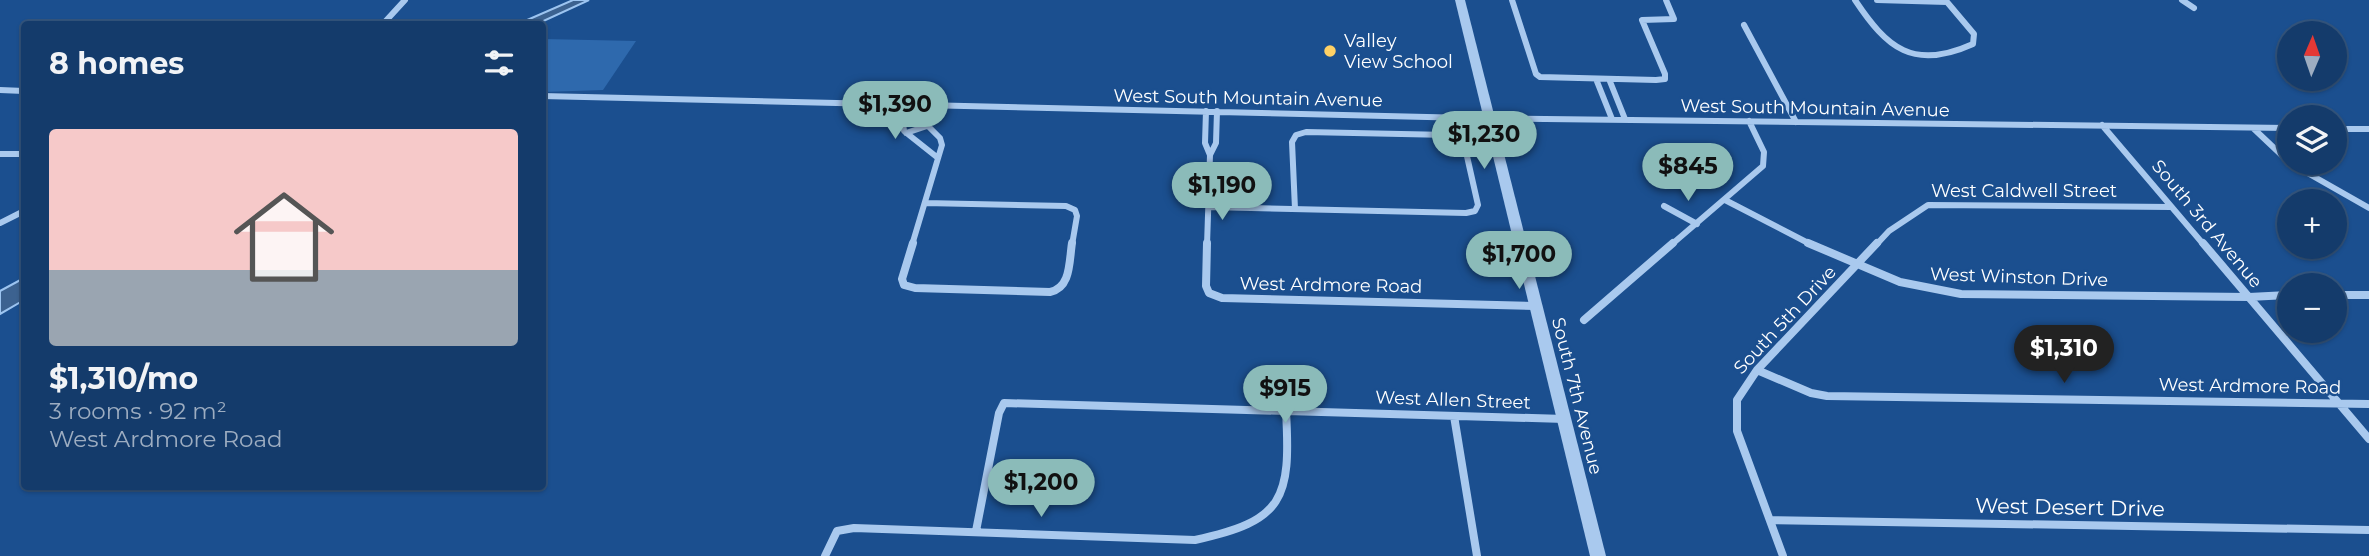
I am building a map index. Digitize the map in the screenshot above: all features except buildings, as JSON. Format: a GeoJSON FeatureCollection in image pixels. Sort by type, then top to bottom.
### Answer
{"type":"FeatureCollection","features":[{"type":"Feature","properties":{"kind":"street"},"geometry":{"type":"LineString","coordinates":[[386,21],[405,0]]}},
{"type":"Feature","properties":{"kind":"street","name":"South 7th Avenue"},"geometry":{"type":"LineString","coordinates":[[1460,0],[1598,556]]}},
{"type":"Feature","properties":{"kind":"street"},"geometry":{"type":"LineString","coordinates":[[1513,0],[1536,74],[1540,77],[1596,79],[1665,79],[1642,22],[1649,19],[1674,19],[1665,0]]}},
{"type":"Feature","properties":{"kind":"street"},"geometry":{"type":"LineString","coordinates":[[1856,0],[1876,31],[1900,49],[1943,54],[1957,52],[1973,44],[1974,34],[1947,2],[1877,0]]}},
{"type":"Feature","properties":{"kind":"street"},"geometry":{"type":"LineString","coordinates":[[2182,0],[2194,8]]}},
{"type":"Feature","properties":{"kind":"street"},"geometry":{"type":"LineString","coordinates":[[1744,25],[1797,122]]}},
{"type":"Feature","properties":{"kind":"street"},"geometry":{"type":"LineString","coordinates":[[1895,57],[1900,49]]}},
{"type":"Feature","properties":{"kind":"street"},"geometry":{"type":"LineString","coordinates":[[1596,79],[1612,119]]}},
{"type":"Feature","properties":{"kind":"street"},"geometry":{"type":"LineString","coordinates":[[1609,79],[1625,120]]}},
{"type":"Feature","properties":{"kind":"street"},"geometry":{"type":"LineString","coordinates":[[0,90],[21,91]]}},
{"type":"Feature","properties":{"kind":"street"},"geometry":{"type":"LineString","coordinates":[[1602,94],[1615,94]]}},
{"type":"Feature","properties":{"kind":"street","name":"West South Mountain Avenue"},"geometry":{"type":"LineString","coordinates":[[546,96],[1489,118],[2277,128]]}},
{"type":"Feature","properties":{"kind":"street"},"geometry":{"type":"LineString","coordinates":[[909,104],[902,127],[938,158]]}},
{"type":"Feature","properties":{"kind":"street"},"geometry":{"type":"LineString","coordinates":[[925,203],[1066,206],[1075,210],[1077,216],[1065,285],[1050,292],[915,288],[904,285],[902,279],[938,158],[944,143],[925,123],[933,105]]}},
{"type":"Feature","properties":{"kind":"street"},"geometry":{"type":"LineString","coordinates":[[1206,111],[1205,137],[1210,155],[1209,207],[1466,213],[1475,211],[1478,205],[1464,143],[1459,138],[1449,135],[1319,133],[1296,135],[1292,142],[1295,209]]}},
{"type":"Feature","properties":{"kind":"street"},"geometry":{"type":"LineString","coordinates":[[1210,155],[1216,143],[1217,111]]}},
{"type":"Feature","properties":{"kind":"street"},"geometry":{"type":"LineString","coordinates":[[1584,320],[1725,200],[1764,163],[1764,152],[1749,121]]}},
{"type":"Feature","properties":{"kind":"street","name":"South 3rd Avenue"},"geometry":{"type":"LineString","coordinates":[[2102,125],[2369,439]]}},
{"type":"Feature","properties":{"kind":"street"},"geometry":{"type":"LineString","coordinates":[[906,133],[927,126]]}},
{"type":"Feature","properties":{"kind":"street"},"geometry":{"type":"LineString","coordinates":[[2252,128],[2277,151]]}},
{"type":"Feature","properties":{"kind":"street"},"geometry":{"type":"LineString","coordinates":[[2347,129],[2369,129]]}},
{"type":"Feature","properties":{"kind":"street"},"geometry":{"type":"LineString","coordinates":[[1205,137],[1216,137]]}},
{"type":"Feature","properties":{"kind":"street"},"geometry":{"type":"LineString","coordinates":[[0,154],[21,153]]}},
{"type":"Feature","properties":{"kind":"street"},"geometry":{"type":"LineString","coordinates":[[2312,175],[2369,208]]}},
{"type":"Feature","properties":{"kind":"street","name":"West Winston Drive"},"geometry":{"type":"LineString","coordinates":[[1725,200],[1898,283],[1946,293],[2277,296]]}},
{"type":"Feature","properties":{"kind":"street","name":"West Caldwell Street"},"geometry":{"type":"LineString","coordinates":[[1858,265],[1889,231],[1928,205],[2171,207]]}},
{"type":"Feature","properties":{"kind":"street"},"geometry":{"type":"LineString","coordinates":[[1664,206],[1697,224]]}},
{"type":"Feature","properties":{"kind":"street","name":"West Ardmore Road"},"geometry":{"type":"LineString","coordinates":[[1209,207],[1206,286],[1209,293],[1222,298],[1536,306]]}},
{"type":"Feature","properties":{"kind":"street"},"geometry":{"type":"LineString","coordinates":[[0,223],[21,212]]}},
{"type":"Feature","properties":{"kind":"street","name":"South 5th Drive"},"geometry":{"type":"LineString","coordinates":[[1783,556],[1744,452],[1735,415],[1737,400],[1758,370],[1858,265]]}},
{"type":"Feature","properties":{"kind":"street"},"geometry":{"type":"LineString","coordinates":[[2347,295],[2369,295]]}},
{"type":"Feature","properties":{"kind":"street","name":"West Ardmore Road"},"geometry":{"type":"LineString","coordinates":[[1758,370],[1811,393],[1827,396],[2369,404]]}},
{"type":"Feature","properties":{"kind":"street","name":"West Allen Street"},"geometry":{"type":"LineString","coordinates":[[976,531],[999,414],[1004,404],[1019,402],[1565,419]]}},
{"type":"Feature","properties":{"kind":"street"},"geometry":{"type":"LineString","coordinates":[[825,556],[837,531],[854,528],[1195,540],[1250,526],[1275,505],[1283,488],[1288,459],[1286,411]]}},
{"type":"Feature","properties":{"kind":"street"},"geometry":{"type":"LineString","coordinates":[[1454,416],[1477,556]]}},
{"type":"Feature","properties":{"kind":"street","name":"West Desert Drive"},"geometry":{"type":"LineString","coordinates":[[1770,520],[2369,530]]}},
{"type":"Feature","properties":{"kind":"shaded area"},"geometry":{"type":"Polygon","coordinates":[[[573,0],[589,0],[544,21],[525,21],[573,0]]]}},
{"type":"Feature","properties":{"kind":"shaded area"},"geometry":{"type":"Polygon","coordinates":[[[546,39],[636,41],[603,90],[546,92],[546,39]]]}},
{"type":"Feature","properties":{"kind":"shaded area"},"geometry":{"type":"Polygon","coordinates":[[[21,280],[21,302],[0,314],[0,291],[21,280]]]}},
{"type":"Feature","properties":{"kind":"place","name":"Valley View School"},"geometry":{"type":"Point","coordinates":[1330,51]}}]}
